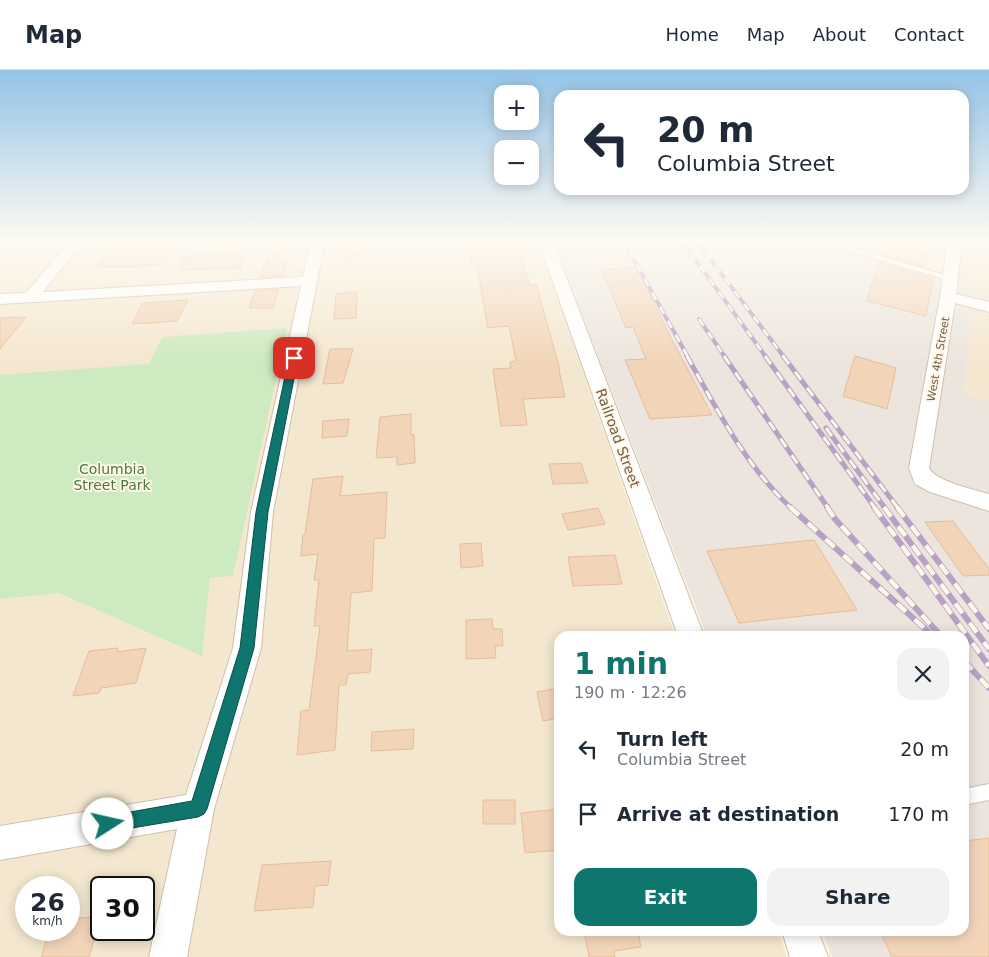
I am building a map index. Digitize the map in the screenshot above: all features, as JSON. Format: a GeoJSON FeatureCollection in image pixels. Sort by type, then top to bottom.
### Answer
{"type":"FeatureCollection","features":[{"type":"Feature","properties":{"kind":"street"},"geometry":{"type":"LineString","coordinates":[[30,298],[44,281]]}},
{"type":"Feature","properties":{"kind":"street"},"geometry":{"type":"LineString","coordinates":[[0,299],[304,281]]}},
{"type":"Feature","properties":{"kind":"street"},"geometry":{"type":"LineString","coordinates":[[168,957],[198,809],[247,648],[262,512],[310,281]]}},
{"type":"Feature","properties":{"kind":"street","name":"Railroad Street"},"geometry":{"type":"LineString","coordinates":[[560,281],[689,631]]}},
{"type":"Feature","properties":{"kind":"street","name":"West 4th Street"},"geometry":{"type":"LineString","coordinates":[[950,281],[919,468],[923,478],[938,486],[989,504]]}},
{"type":"Feature","properties":{"kind":"street"},"geometry":{"type":"LineString","coordinates":[[948,297],[989,307]]}},
{"type":"Feature","properties":{"kind":"street"},"geometry":{"type":"LineString","coordinates":[[0,843],[198,809]]}},
{"type":"Feature","properties":{"kind":"street"},"geometry":{"type":"LineString","coordinates":[[802,936],[810,957]]}},
{"type":"Feature","properties":{"kind":"lane"},"geometry":{"type":"LineString","coordinates":[[969,796],[989,792]]}},
{"type":"Feature","properties":{"kind":"shaded area"},"geometry":{"type":"Polygon","coordinates":[[[0,281],[551,281],[673,631],[554,631],[554,936],[780,936],[787,957],[0,957],[0,281]]]}},
{"type":"Feature","properties":{"kind":"shaded area"},"geometry":{"type":"Polygon","coordinates":[[[569,281],[974,281],[964,394],[989,402],[989,957],[832,957],[824,936],[969,936],[969,631],[705,631],[569,281]]]}},
{"type":"Feature","properties":{"kind":"shaded area"},"geometry":{"type":"Polygon","coordinates":[[[974,281],[989,281],[989,402],[964,395],[974,281]]]}},
{"type":"Feature","properties":{"kind":"green space","name":"Columbia Street Park"},"geometry":{"type":"Polygon","coordinates":[[[287,328],[233,576],[210,578],[202,656],[59,593],[0,599],[0,375],[149,364],[162,337],[287,328]]]}},
{"type":"Feature","properties":{"kind":"building"},"geometry":{"type":"Polygon","coordinates":[[[480,281],[529,281],[530,285],[536,284],[560,370],[565,397],[523,399],[527,425],[501,426],[493,369],[511,368],[510,362],[516,361],[509,326],[488,328],[480,281]]]}},
{"type":"Feature","properties":{"kind":"building"},"geometry":{"type":"Polygon","coordinates":[[[606,281],[644,281],[712,415],[650,419],[625,360],[646,359],[633,327],[626,328],[606,281]]]}},
{"type":"Feature","properties":{"kind":"building"},"geometry":{"type":"Polygon","coordinates":[[[873,281],[933,281],[926,316],[867,301],[873,281]]]}},
{"type":"Feature","properties":{"kind":"building"},"geometry":{"type":"Polygon","coordinates":[[[279,289],[273,308],[249,308],[255,291],[279,289]]]}},
{"type":"Feature","properties":{"kind":"building"},"geometry":{"type":"Polygon","coordinates":[[[357,292],[356,318],[334,319],[336,294],[357,292]]]}},
{"type":"Feature","properties":{"kind":"building"},"geometry":{"type":"Polygon","coordinates":[[[188,300],[177,321],[132,324],[143,303],[188,300]]]}},
{"type":"Feature","properties":{"kind":"building"},"geometry":{"type":"Polygon","coordinates":[[[26,317],[0,349],[0,318],[26,317]]]}},
{"type":"Feature","properties":{"kind":"building"},"geometry":{"type":"Polygon","coordinates":[[[330,349],[353,349],[343,383],[323,384],[330,349]]]}},
{"type":"Feature","properties":{"kind":"building"},"geometry":{"type":"Polygon","coordinates":[[[855,356],[896,368],[887,409],[843,396],[855,356]]]}},
{"type":"Feature","properties":{"kind":"building"},"geometry":{"type":"Polygon","coordinates":[[[411,414],[411,435],[414,434],[415,463],[397,465],[397,457],[376,458],[380,417],[411,414]]]}},
{"type":"Feature","properties":{"kind":"building"},"geometry":{"type":"Polygon","coordinates":[[[349,419],[347,436],[322,438],[323,421],[349,419]]]}},
{"type":"Feature","properties":{"kind":"building"},"geometry":{"type":"Polygon","coordinates":[[[581,463],[588,483],[553,484],[549,464],[581,463]]]}},
{"type":"Feature","properties":{"kind":"building"},"geometry":{"type":"Polygon","coordinates":[[[343,476],[340,496],[387,492],[385,538],[374,539],[372,591],[351,593],[347,651],[372,649],[370,672],[348,674],[346,685],[339,685],[335,750],[297,755],[301,711],[309,710],[320,626],[314,626],[319,580],[314,580],[318,554],[301,556],[303,535],[305,534],[313,479],[343,476]]]}},
{"type":"Feature","properties":{"kind":"building"},"geometry":{"type":"Polygon","coordinates":[[[598,508],[605,524],[568,530],[562,514],[598,508]]]}},
{"type":"Feature","properties":{"kind":"building"},"geometry":{"type":"Polygon","coordinates":[[[953,521],[989,569],[989,575],[963,576],[925,522],[953,521]]]}},
{"type":"Feature","properties":{"kind":"building"},"geometry":{"type":"Polygon","coordinates":[[[814,540],[857,610],[739,623],[707,551],[814,540]]]}},
{"type":"Feature","properties":{"kind":"building"},"geometry":{"type":"Polygon","coordinates":[[[481,543],[483,566],[461,568],[460,544],[481,543]]]}},
{"type":"Feature","properties":{"kind":"building"},"geometry":{"type":"Polygon","coordinates":[[[615,555],[622,584],[573,586],[568,557],[615,555]]]}},
{"type":"Feature","properties":{"kind":"building"},"geometry":{"type":"Polygon","coordinates":[[[492,619],[493,629],[502,629],[503,646],[495,646],[496,658],[466,659],[466,620],[492,619]]]}},
{"type":"Feature","properties":{"kind":"building"},"geometry":{"type":"Polygon","coordinates":[[[118,648],[117,652],[146,648],[136,683],[101,688],[99,693],[73,696],[89,651],[118,648]]]}},
{"type":"Feature","properties":{"kind":"building"},"geometry":{"type":"Polygon","coordinates":[[[554,689],[554,719],[543,721],[537,692],[554,689]]]}},
{"type":"Feature","properties":{"kind":"building"},"geometry":{"type":"Polygon","coordinates":[[[414,729],[413,749],[371,751],[372,732],[414,729]]]}},
{"type":"Feature","properties":{"kind":"building"},"geometry":{"type":"Polygon","coordinates":[[[483,800],[515,800],[515,824],[483,824],[483,800]]]}},
{"type":"Feature","properties":{"kind":"building"},"geometry":{"type":"Polygon","coordinates":[[[554,810],[554,850],[525,853],[521,813],[554,810]]]}},
{"type":"Feature","properties":{"kind":"building"},"geometry":{"type":"Polygon","coordinates":[[[989,838],[989,957],[892,957],[882,936],[969,936],[969,840],[989,838]]]}},
{"type":"Feature","properties":{"kind":"building"},"geometry":{"type":"Polygon","coordinates":[[[331,861],[328,885],[315,886],[313,907],[254,911],[262,865],[331,861]]]}},
{"type":"Feature","properties":{"kind":"building"},"geometry":{"type":"Polygon","coordinates":[[[90,917],[90,941],[94,941],[89,957],[41,957],[46,941],[80,941],[80,918],[90,917]]]}},
{"type":"Feature","properties":{"kind":"building"},"geometry":{"type":"Polygon","coordinates":[[[585,936],[639,936],[641,947],[614,951],[615,957],[589,957],[585,936]]]}},
{"type":"Feature","properties":{"kind":"railway"},"geometry":{"type":"LineString","coordinates":[[646,281],[688,357]]}},
{"type":"Feature","properties":{"kind":"railway"},"geometry":{"type":"LineString","coordinates":[[711,281],[766,357]]}},
{"type":"Feature","properties":{"kind":"railway"},"geometry":{"type":"LineString","coordinates":[[727,281],[784,357]]}},
{"type":"Feature","properties":{"kind":"railway"},"geometry":{"type":"LineString","coordinates":[[699,319],[725,357]]}},
{"type":"Feature","properties":{"kind":"railway"},"geometry":{"type":"LineString","coordinates":[[687,356],[721,417],[746,456],[775,492],[790,507]]}},
{"type":"Feature","properties":{"kind":"railway"},"geometry":{"type":"LineString","coordinates":[[724,356],[828,508]]}},
{"type":"Feature","properties":{"kind":"railway"},"geometry":{"type":"LineString","coordinates":[[765,356],[875,508]]}},
{"type":"Feature","properties":{"kind":"railway"},"geometry":{"type":"LineString","coordinates":[[783,356],[898,508]]}},
{"type":"Feature","properties":{"kind":"railway"},"geometry":{"type":"LineString","coordinates":[[826,428],[885,508]]}},
{"type":"Feature","properties":{"kind":"railway"},"geometry":{"type":"LineString","coordinates":[[790,507],[927,631]]}},
{"type":"Feature","properties":{"kind":"railway"},"geometry":{"type":"LineString","coordinates":[[827,507],[835,519],[936,631]]}},
{"type":"Feature","properties":{"kind":"railway"},"geometry":{"type":"LineString","coordinates":[[874,507],[964,631]]}},
{"type":"Feature","properties":{"kind":"railway"},"geometry":{"type":"LineString","coordinates":[[884,507],[989,649]]}},
{"type":"Feature","properties":{"kind":"railway"},"geometry":{"type":"LineString","coordinates":[[897,507],[989,629]]}},
{"type":"Feature","properties":{"kind":"railway"},"geometry":{"type":"LineString","coordinates":[[969,638],[989,666]]}},
{"type":"Feature","properties":{"kind":"railway"},"geometry":{"type":"LineString","coordinates":[[969,666],[989,688]]}},
{"type":"Feature","properties":{"kind":"route"},"geometry":{"type":"LineString","coordinates":[[108,824],[198,809],[247,648],[262,512],[294,358]]}}]}
